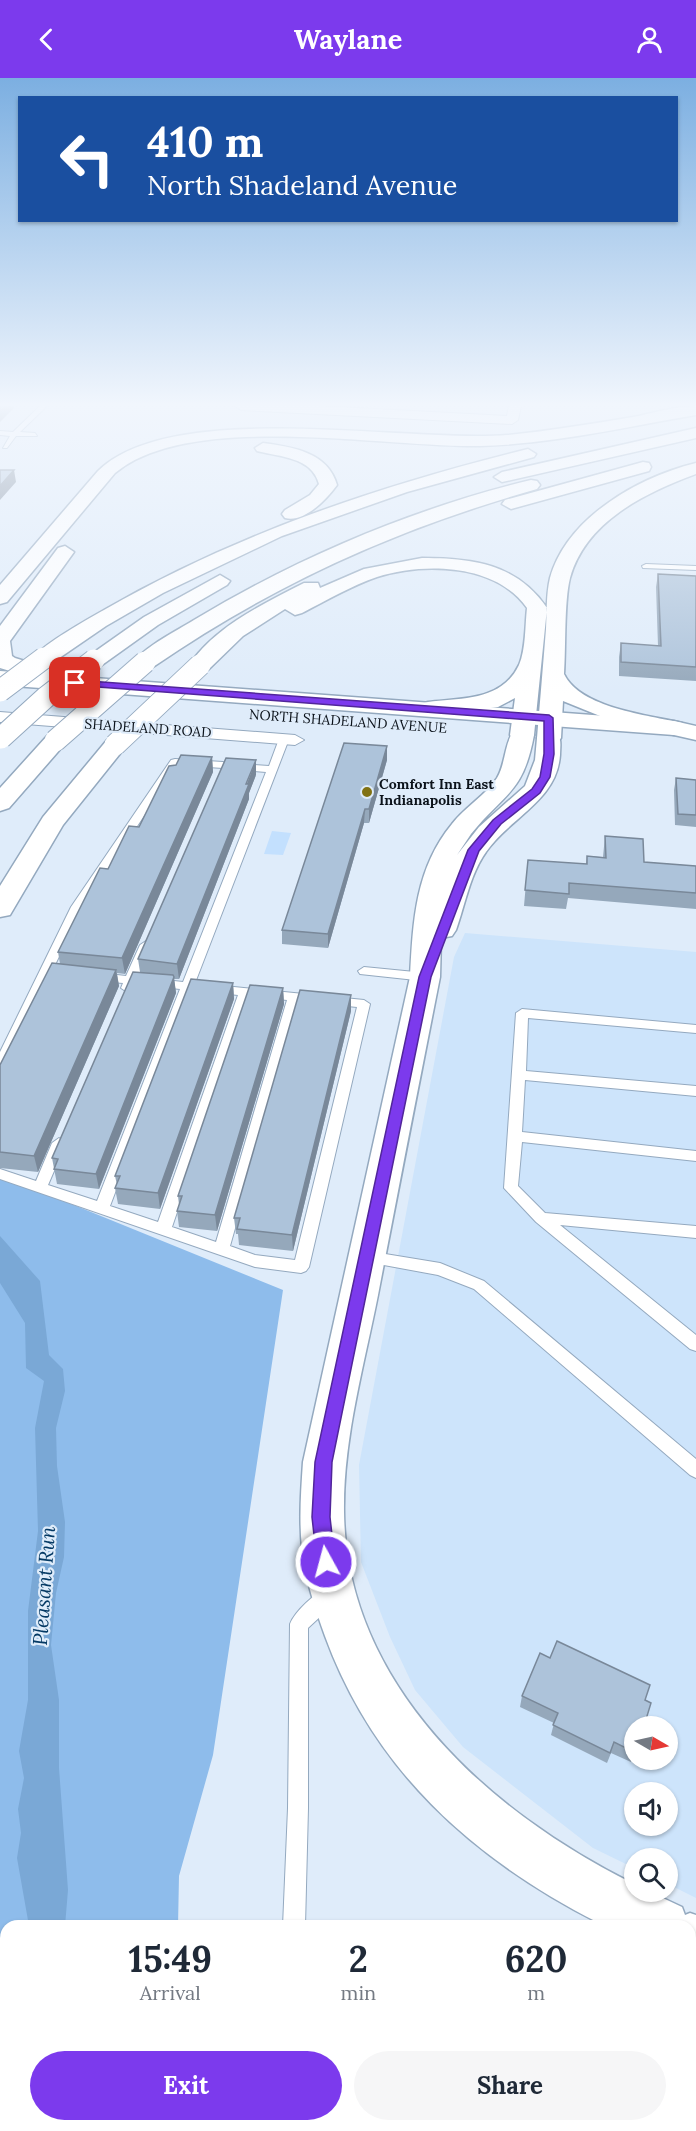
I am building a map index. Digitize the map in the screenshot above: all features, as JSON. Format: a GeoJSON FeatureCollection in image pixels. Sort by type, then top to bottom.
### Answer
{"type":"FeatureCollection","features":[{"type":"Feature","properties":{"kind":"main road"},"geometry":{"type":"LineString","coordinates":[[0,598],[79,502]]}},
{"type":"Feature","properties":{"kind":"main road"},"geometry":{"type":"LineString","coordinates":[[91,518],[103,502]]}},
{"type":"Feature","properties":{"kind":"main road"},"geometry":{"type":"LineString","coordinates":[[0,691],[44,657],[140,598],[183,567],[311,502]]}},
{"type":"Feature","properties":{"kind":"main road"},"geometry":{"type":"LineString","coordinates":[[140,598],[267,536],[359,502]]}},
{"type":"Feature","properties":{"kind":"main road"},"geometry":{"type":"LineString","coordinates":[[320,535],[416,502]]}},
{"type":"Feature","properties":{"kind":"main road"},"geometry":{"type":"LineString","coordinates":[[0,803],[55,741],[145,662],[205,622],[275,581],[317,560],[385,531],[476,502]]}},
{"type":"Feature","properties":{"kind":"main road"},"geometry":{"type":"LineString","coordinates":[[200,665],[209,652],[256,619],[358,564],[479,515],[523,502]]}},
{"type":"Feature","properties":{"kind":"main road"},"geometry":{"type":"LineString","coordinates":[[622,502],[591,525],[568,555],[560,579],[542,667],[523,726],[516,765],[509,781],[475,813],[445,855],[429,912],[425,977],[324,1462],[321,1517],[326,1562],[344,1626],[381,1703],[438,1777],[504,1836],[536,1859],[652,1920]]}},
{"type":"Feature","properties":{"kind":"main road"},"geometry":{"type":"LineString","coordinates":[[75,683],[11,666],[1,659],[0,641],[77,537]]}},
{"type":"Feature","properties":{"kind":"main road"},"geometry":{"type":"LineString","coordinates":[[0,909],[52,822],[115,745],[200,665],[294,610],[363,576],[397,567],[432,564],[489,572],[525,590],[537,608],[549,728],[547,771],[536,791],[497,822],[474,850],[425,977]]}},
{"type":"Feature","properties":{"kind":"main road"},"geometry":{"type":"LineString","coordinates":[[0,731],[94,660],[151,621],[234,574]]}},
{"type":"Feature","properties":{"kind":"main road"},"geometry":{"type":"LineString","coordinates":[[428,709],[498,700],[542,667]]}},
{"type":"Feature","properties":{"kind":"main road"},"geometry":{"type":"LineString","coordinates":[[542,667],[560,687],[574,698],[591,706],[685,731]]}},
{"type":"Feature","properties":{"kind":"main road","name":"NORTH SHADELAND AVENUE"},"geometry":{"type":"LineString","coordinates":[[0,678],[428,709],[523,726]]}},
{"type":"Feature","properties":{"kind":"main road","name":"NORTH SHADELAND AVENUE"},"geometry":{"type":"LineString","coordinates":[[0,698],[549,728],[685,731]]}},
{"type":"Feature","properties":{"kind":"main road","name":"NORTH SHADELAND AVENUE"},"geometry":{"type":"LineString","coordinates":[[549,728],[639,744],[696,742]]}},
{"type":"Feature","properties":{"kind":"street","name":"SHADELAND ROAD"},"geometry":{"type":"LineString","coordinates":[[0,731],[289,739]]}},
{"type":"Feature","properties":{"kind":"lane"},"geometry":{"type":"LineString","coordinates":[[646,566],[696,568]]}},
{"type":"Feature","properties":{"kind":"lane"},"geometry":{"type":"LineString","coordinates":[[101,1209],[272,769],[289,739]]}},
{"type":"Feature","properties":{"kind":"lane"},"geometry":{"type":"LineString","coordinates":[[0,1065],[77,907],[175,762],[221,771],[272,769]]}},
{"type":"Feature","properties":{"kind":"lane"},"geometry":{"type":"LineString","coordinates":[[121,1002],[149,937]]}},
{"type":"Feature","properties":{"kind":"lane"},"geometry":{"type":"LineString","coordinates":[[364,971],[425,977]]}},
{"type":"Feature","properties":{"kind":"lane"},"geometry":{"type":"LineString","coordinates":[[0,1174],[255,1261],[301,1267],[364,1004],[45,972]]}},
{"type":"Feature","properties":{"kind":"lane"},"geometry":{"type":"LineString","coordinates":[[163,1230],[244,992]]}},
{"type":"Feature","properties":{"kind":"lane"},"geometry":{"type":"LineString","coordinates":[[221,1250],[294,997]]}},
{"type":"Feature","properties":{"kind":"lane"},"geometry":{"type":"LineString","coordinates":[[696,1029],[522,1013],[511,1188],[541,1218],[696,1344]]}},
{"type":"Feature","properties":{"kind":"lane"},"geometry":{"type":"LineString","coordinates":[[519,1075],[696,1091]]}},
{"type":"Feature","properties":{"kind":"lane"},"geometry":{"type":"LineString","coordinates":[[40,1188],[64,1133]]}},
{"type":"Feature","properties":{"kind":"lane"},"geometry":{"type":"LineString","coordinates":[[515,1136],[696,1156]]}},
{"type":"Feature","properties":{"kind":"lane"},"geometry":{"type":"LineString","coordinates":[[541,1218],[696,1232]]}},
{"type":"Feature","properties":{"kind":"lane"},"geometry":{"type":"LineString","coordinates":[[367,1257],[440,1269],[479,1285],[696,1470]]}},
{"type":"Feature","properties":{"kind":"lane"},"geometry":{"type":"LineString","coordinates":[[294,1920],[298,1808],[299,1624],[333,1592]]}},
{"type":"Feature","properties":{"kind":"shaded area"},"geometry":{"type":"Polygon","coordinates":[[[272,831],[291,833],[283,855],[264,854],[272,831]]]}},
{"type":"Feature","properties":{"kind":"shaded area"},"geometry":{"type":"Polygon","coordinates":[[[465,933],[696,952],[696,1898],[678,1889],[678,1848],[624,1848],[624,1863],[593,1848],[463,1747],[415,1690],[390,1637],[361,1562],[359,1465],[454,957],[465,933]]]}},
{"type":"Feature","properties":{"kind":"shaded area"},"geometry":{"type":"Polygon","coordinates":[[[0,1175],[283,1290],[213,1755],[179,1876],[178,1920],[0,1920],[0,1175]]]}},
{"type":"Feature","properties":{"kind":"water","name":"Pleasant Run"},"geometry":{"type":"Polygon","coordinates":[[[0,1236],[40,1281],[49,1355],[63,1369],[65,1391],[56,1428],[57,1466],[65,1522],[64,1557],[56,1593],[51,1645],[59,1700],[59,1768],[68,1890],[66,1920],[28,1920],[17,1858],[21,1833],[18,1809],[24,1778],[19,1751],[28,1700],[28,1611],[38,1531],[35,1428],[44,1381],[26,1368],[25,1323],[0,1283],[0,1236]]]}},
{"type":"Feature","properties":{"kind":"building"},"geometry":{"type":"Polygon","coordinates":[[[658,574],[696,576],[696,667],[621,662],[621,643],[661,646],[658,574]]]}},
{"type":"Feature","properties":{"kind":"building"},"geometry":{"type":"Polygon","coordinates":[[[344,743],[387,746],[369,809],[365,809],[328,934],[282,930],[344,743]]]}},
{"type":"Feature","properties":{"kind":"building"},"geometry":{"type":"Polygon","coordinates":[[[181,755],[212,757],[122,958],[58,952],[100,868],[108,869],[129,826],[139,827],[169,766],[176,765],[181,755]]]}},
{"type":"Feature","properties":{"kind":"building"},"geometry":{"type":"Polygon","coordinates":[[[226,758],[256,760],[246,784],[249,784],[177,964],[138,959],[226,758]]]}},
{"type":"Feature","properties":{"kind":"building"},"geometry":{"type":"Polygon","coordinates":[[[676,778],[696,780],[696,815],[678,814],[676,778]]]}},
{"type":"Feature","properties":{"kind":"building"},"geometry":{"type":"Polygon","coordinates":[[[605,836],[643,839],[644,862],[696,866],[696,893],[569,883],[569,894],[525,890],[528,860],[587,864],[587,856],[606,858],[605,836]]]}},
{"type":"Feature","properties":{"kind":"building"},"geometry":{"type":"Polygon","coordinates":[[[52,963],[116,970],[34,1156],[0,1152],[0,1065],[52,963]]]}},
{"type":"Feature","properties":{"kind":"building"},"geometry":{"type":"Polygon","coordinates":[[[133,972],[173,975],[174,977],[96,1174],[54,1169],[58,1159],[52,1158],[133,972]]]}},
{"type":"Feature","properties":{"kind":"building"},"geometry":{"type":"Polygon","coordinates":[[[191,979],[233,983],[158,1193],[115,1188],[120,1176],[115,1176],[191,979]]]}},
{"type":"Feature","properties":{"kind":"building"},"geometry":{"type":"Polygon","coordinates":[[[250,985],[283,988],[215,1215],[177,1211],[182,1196],[178,1196],[250,985]]]}},
{"type":"Feature","properties":{"kind":"building"},"geometry":{"type":"Polygon","coordinates":[[[300,990],[351,995],[292,1235],[237,1229],[240,1218],[234,1218],[300,990]]]}},
{"type":"Feature","properties":{"kind":"building"},"geometry":{"type":"Polygon","coordinates":[[[557,1641],[650,1685],[645,1700],[651,1703],[647,1716],[624,1716],[624,1747],[614,1742],[610,1753],[553,1725],[558,1713],[522,1696],[540,1653],[550,1658],[557,1641]]]}},
{"type":"Feature","properties":{"kind":"place","name":"Comfort Inn East Indianapolis"},"geometry":{"type":"Point","coordinates":[367,792]}},
{"type":"Feature","properties":{"kind":"route"},"geometry":{"type":"LineString","coordinates":[[75,683],[549,718],[549,754],[545,777],[536,791],[497,822],[474,850],[425,977],[324,1462],[321,1517],[326,1562]]}}]}
